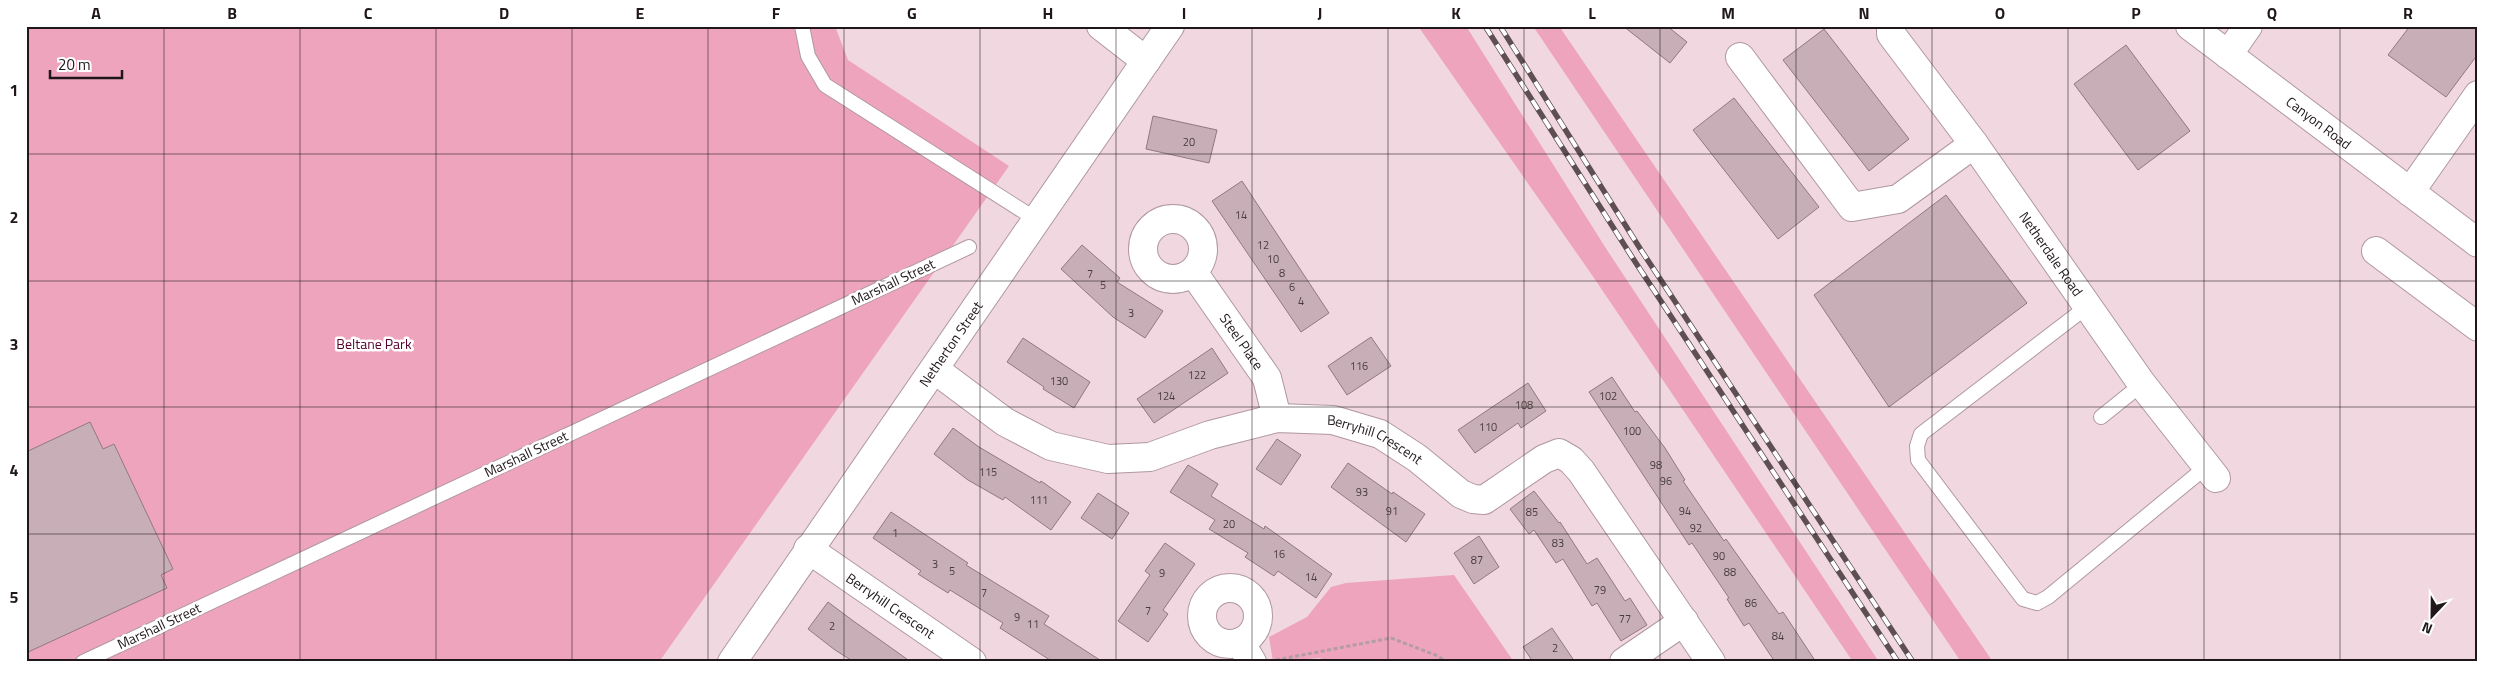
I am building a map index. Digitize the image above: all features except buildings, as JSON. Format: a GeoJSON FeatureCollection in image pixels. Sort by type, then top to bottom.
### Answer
{"type":"FeatureCollection","features":[{"type":"Feature","properties":{"kind":"street"},"geometry":{"type":"LineString","coordinates":[[1101,26],[1146,61]]}},
{"type":"Feature","properties":{"kind":"street","name":"Netherton Street"},"geometry":{"type":"LineString","coordinates":[[732,662],[1170,26]]}},
{"type":"Feature","properties":{"kind":"street","name":"Netherdale Road"},"geometry":{"type":"LineString","coordinates":[[1891,26],[1891,34],[1974,144],[2142,384],[2211,473]]}},
{"type":"Feature","properties":{"kind":"street","name":"Canyon Road"},"geometry":{"type":"LineString","coordinates":[[2190,26],[2478,243]]}},
{"type":"Feature","properties":{"kind":"street"},"geometry":{"type":"LineString","coordinates":[[2228,54],[2248,26]]}},
{"type":"Feature","properties":{"kind":"street"},"geometry":{"type":"LineString","coordinates":[[1740,57],[1852,207],[1898,199],[1974,144]]}},
{"type":"Feature","properties":{"kind":"street"},"geometry":{"type":"LineString","coordinates":[[2410,192],[2478,95]]}},
{"type":"Feature","properties":{"kind":"street"},"geometry":{"type":"LineString","coordinates":[[2376,251],[2478,327]]}},
{"type":"Feature","properties":{"kind":"street","name":"Steel Place"},"geometry":{"type":"LineString","coordinates":[[1193,272],[1267,378],[1277,418]]}},
{"type":"Feature","properties":{"kind":"street","name":"Berryhill Crescent"},"geometry":{"type":"LineString","coordinates":[[934,369],[1006,422],[1051,446],[1108,459],[1150,457],[1210,435],[1277,418],[1333,420],[1380,434],[1417,458],[1461,494],[1473,500],[1490,497],[1544,459],[1559,453],[1581,471],[1712,662]]}},
{"type":"Feature","properties":{"kind":"street","name":"Berryhill Crescent"},"geometry":{"type":"LineString","coordinates":[[808,549],[968,660]]}},
{"type":"Feature","properties":{"kind":"street"},"geometry":{"type":"LineString","coordinates":[[1624,662],[1684,621]]}},
{"type":"Feature","properties":{"kind":"lane"},"geometry":{"type":"LineString","coordinates":[[802,26],[808,56],[825,85],[1037,220]]}},
{"type":"Feature","properties":{"kind":"lane","name":"Marshall Street"},"geometry":{"type":"LineString","coordinates":[[83,662],[969,247]]}},
{"type":"Feature","properties":{"kind":"lane"},"geometry":{"type":"LineString","coordinates":[[2088,306],[1921,434],[1917,446],[1918,460],[2023,599],[2037,603],[2048,597],[2211,473]]}},
{"type":"Feature","properties":{"kind":"lane"},"geometry":{"type":"LineString","coordinates":[[2101,417],[2142,384]]}},
{"type":"Feature","properties":{"kind":"path"},"geometry":{"type":"LineString","coordinates":[[1267,662],[1391,638],[1438,656],[1446,662]]}},
{"type":"Feature","properties":{"kind":"green space","name":"Beltane Park"},"geometry":{"type":"Polygon","coordinates":[[[26,26],[835,26],[848,60],[1009,166],[659,662],[26,662],[26,26]]]}},
{"type":"Feature","properties":{"kind":"green space"},"geometry":{"type":"Polygon","coordinates":[[[1418,26],[1466,26],[1607,250],[1879,662],[1853,662],[1592,275],[1418,26]]]}},
{"type":"Feature","properties":{"kind":"green space"},"geometry":{"type":"Polygon","coordinates":[[[1533,26],[1559,26],[1993,662],[1961,662],[1533,26]]]}},
{"type":"Feature","properties":{"kind":"green space"},"geometry":{"type":"Polygon","coordinates":[[[1454,575],[1514,662],[1327,662],[1320,658],[1273,662],[1269,637],[1307,617],[1331,587],[1346,583],[1454,575]]]}},
{"type":"Feature","properties":{"kind":"railway"},"geometry":{"type":"LineString","coordinates":[[1485,26],[1632,257],[1898,662]]}},
{"type":"Feature","properties":{"kind":"railway"},"geometry":{"type":"LineString","coordinates":[[1500,26],[1641,250],[1913,662]]}}]}
